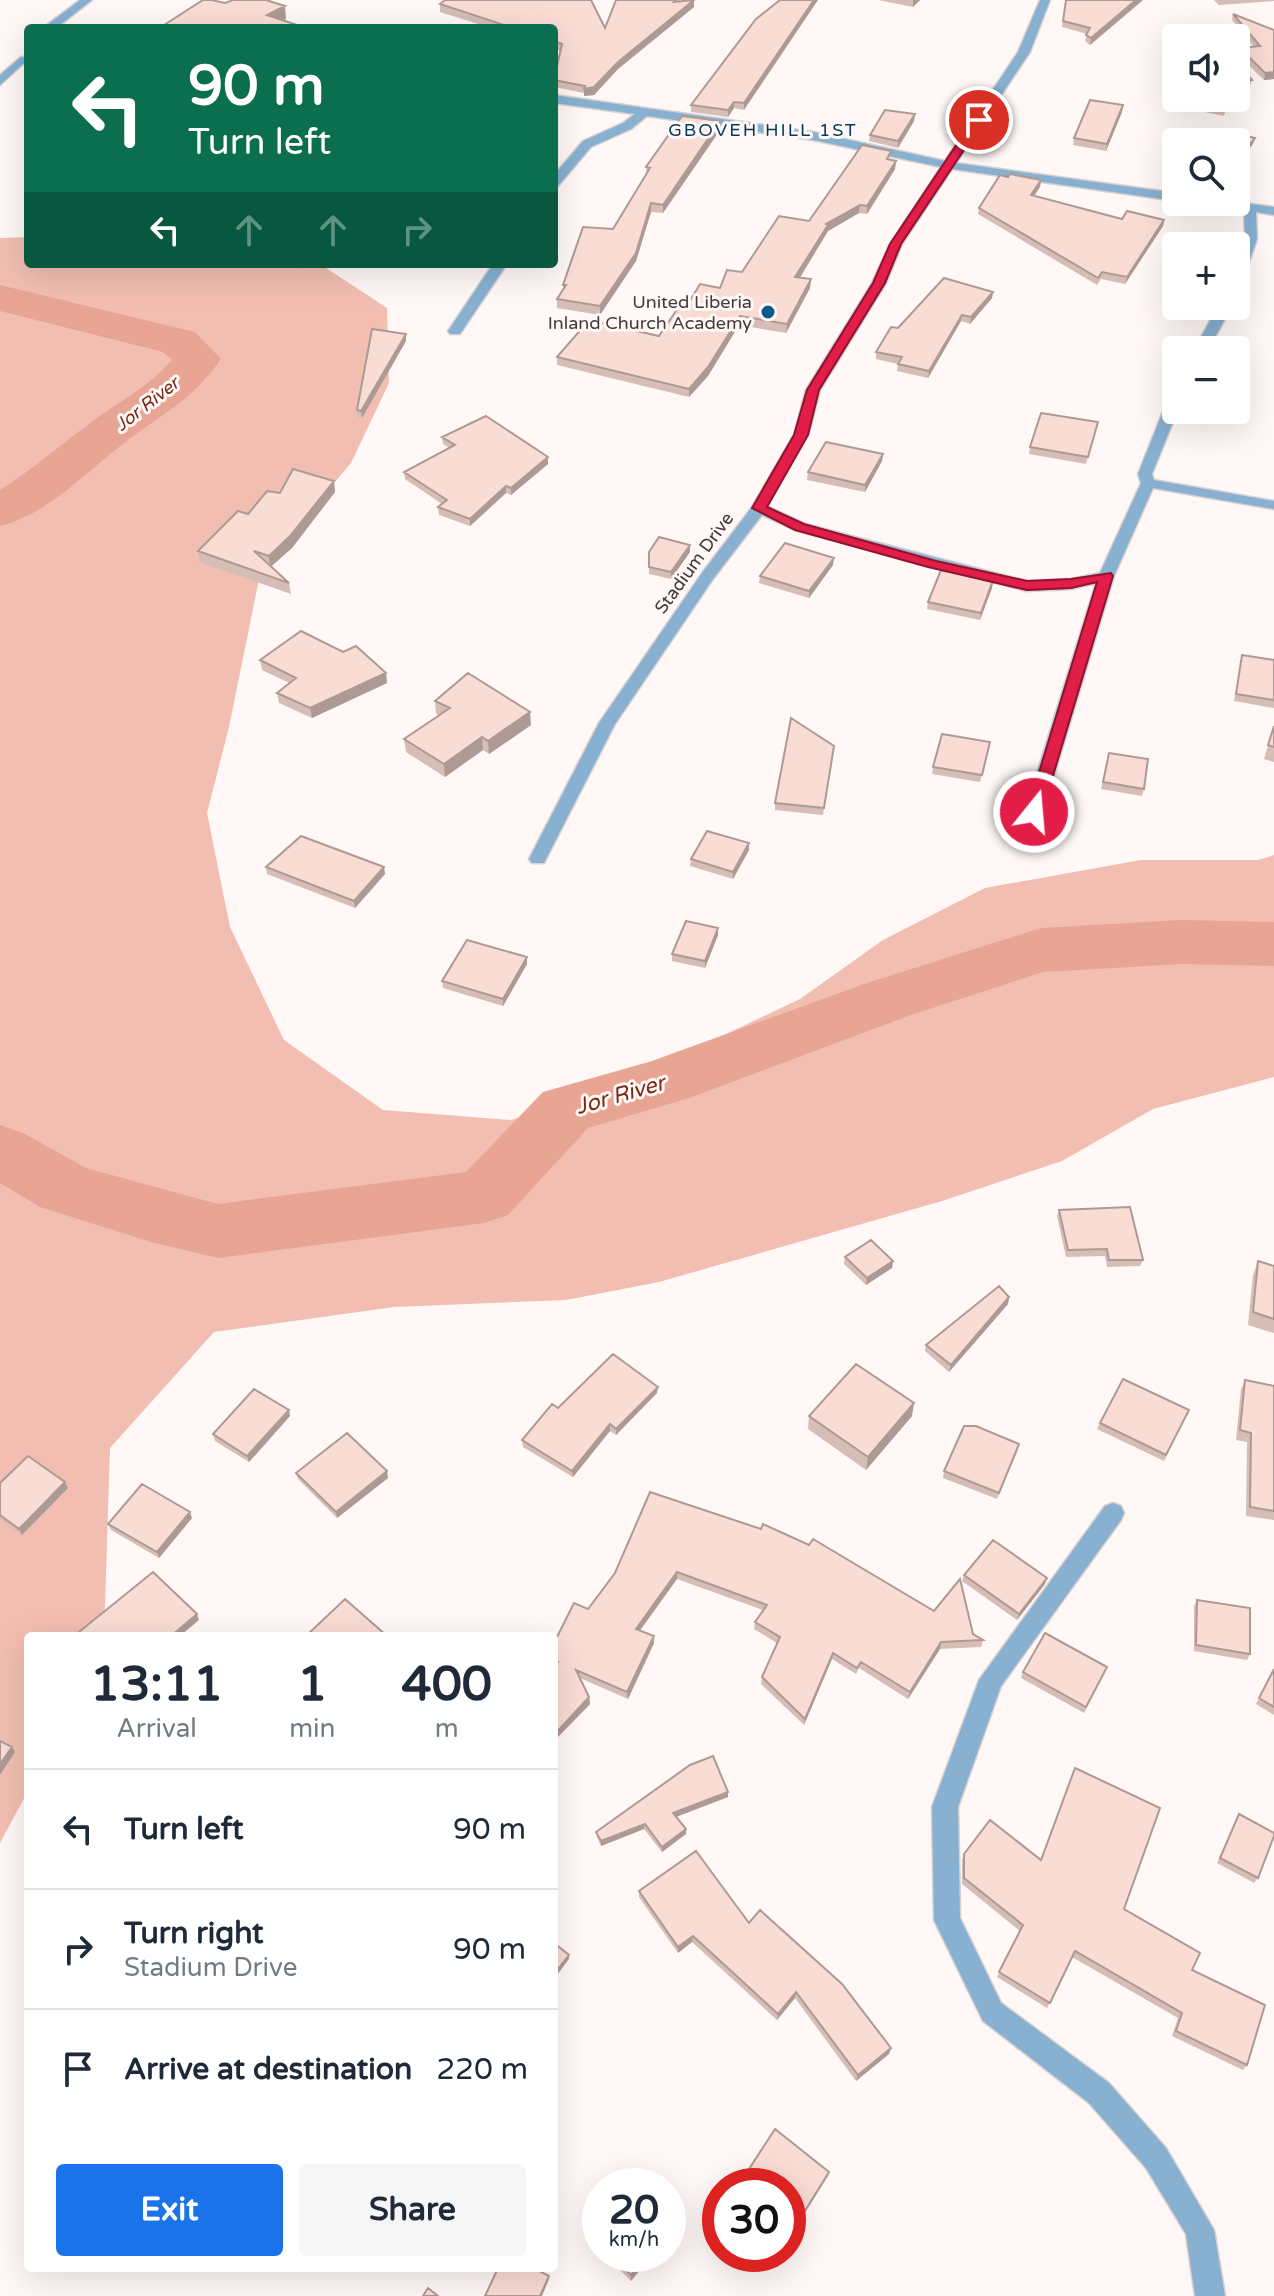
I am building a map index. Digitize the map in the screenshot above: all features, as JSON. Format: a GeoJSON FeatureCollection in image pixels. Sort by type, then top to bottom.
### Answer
{"type":"FeatureCollection","features":[{"type":"Feature","properties":{"kind":"street"},"geometry":{"type":"LineString","coordinates":[[54,24],[87,0]]}},
{"type":"Feature","properties":{"kind":"street","name":"Stadium Drive"},"geometry":{"type":"LineString","coordinates":[[538,859],[607,723],[707,576],[759,508],[801,435],[813,390],[879,283],[896,244],[1024,52],[1045,0]]}},
{"type":"Feature","properties":{"kind":"street"},"geometry":{"type":"LineString","coordinates":[[0,82],[21,60],[24,61]]}},
{"type":"Feature","properties":{"kind":"street"},"geometry":{"type":"LineString","coordinates":[[558,100],[813,136],[948,165],[1162,195]]}},
{"type":"Feature","properties":{"kind":"street"},"geometry":{"type":"LineString","coordinates":[[558,178],[587,144],[627,126],[645,112]]}},
{"type":"Feature","properties":{"kind":"street"},"geometry":{"type":"LineString","coordinates":[[1250,242],[1250,207],[1274,211]]}},
{"type":"Feature","properties":{"kind":"street"},"geometry":{"type":"LineString","coordinates":[[455,331],[497,268]]}},
{"type":"Feature","properties":{"kind":"street"},"geometry":{"type":"LineString","coordinates":[[1034,812],[1106,576],[1148,483],[1145,474],[1165,424]]}},
{"type":"Feature","properties":{"kind":"street"},"geometry":{"type":"LineString","coordinates":[[1148,483],[1274,505]]}},
{"type":"Feature","properties":{"kind":"street"},"geometry":{"type":"LineString","coordinates":[[759,508],[800,527],[1027,586],[1071,584],[1106,576]]}},
{"type":"Feature","properties":{"kind":"street"},"geometry":{"type":"LineString","coordinates":[[1113,1513],[991,1680],[945,1807],[947,1920],[992,2012],[1099,2093],[1156,2158],[1200,2230],[1210,2296]]}},
{"type":"Feature","properties":{"kind":"shaded area"},"geometry":{"type":"Polygon","coordinates":[[[24,237],[24,268],[326,268],[387,308],[389,383],[351,463],[261,569],[229,727],[207,813],[230,927],[284,1040],[383,1110],[511,1120],[615,1087],[800,999],[883,940],[985,888],[1141,860],[1258,860],[1274,855],[1274,1077],[1153,1109],[1062,1161],[942,1201],[659,1282],[566,1300],[394,1307],[214,1332],[110,1448],[104,1632],[24,1632],[24,1798],[0,1843],[0,238],[24,237]]]}},
{"type":"Feature","properties":{"kind":"building"},"geometry":{"type":"Polygon","coordinates":[[[203,0],[225,3],[233,0],[266,0],[285,6],[267,15],[294,24],[166,24],[203,0]]]}},
{"type":"Feature","properties":{"kind":"building"},"geometry":{"type":"Polygon","coordinates":[[[445,0],[591,0],[605,28],[616,0],[694,0],[618,62],[594,87],[584,89],[585,86],[558,81],[562,44],[558,42],[558,24],[501,24],[440,4],[445,0]]]}},
{"type":"Feature","properties":{"kind":"building"},"geometry":{"type":"Polygon","coordinates":[[[780,0],[814,0],[744,103],[734,102],[728,110],[691,105],[756,19],[780,0]]]}},
{"type":"Feature","properties":{"kind":"building"},"geometry":{"type":"Polygon","coordinates":[[[1066,0],[1136,0],[1091,38],[1086,35],[1090,28],[1063,21],[1066,0]]]}},
{"type":"Feature","properties":{"kind":"building"},"geometry":{"type":"Polygon","coordinates":[[[1233,14],[1274,30],[1274,72],[1265,73],[1250,58],[1250,47],[1260,46],[1250,34],[1250,24],[1241,24],[1233,14]]]}},
{"type":"Feature","properties":{"kind":"building"},"geometry":{"type":"Polygon","coordinates":[[[1090,100],[1123,105],[1107,144],[1074,138],[1090,100]]]}},
{"type":"Feature","properties":{"kind":"building"},"geometry":{"type":"Polygon","coordinates":[[[885,110],[915,114],[898,141],[870,135],[885,110]]]}},
{"type":"Feature","properties":{"kind":"building"},"geometry":{"type":"Polygon","coordinates":[[[682,116],[720,121],[663,205],[651,203],[636,253],[600,306],[557,299],[566,285],[563,285],[583,227],[613,229],[650,168],[646,167],[682,116]]]}},
{"type":"Feature","properties":{"kind":"building"},"geometry":{"type":"Polygon","coordinates":[[[862,145],[891,151],[887,159],[896,161],[867,206],[860,205],[826,224],[795,277],[811,279],[787,324],[740,316],[708,367],[689,389],[557,357],[589,320],[659,336],[678,308],[685,309],[700,284],[720,288],[727,270],[742,272],[779,216],[809,221],[862,145]]]}},
{"type":"Feature","properties":{"kind":"building"},"geometry":{"type":"Polygon","coordinates":[[[1010,174],[1041,180],[1031,195],[1122,219],[1127,211],[1164,220],[1127,277],[1102,272],[1098,278],[979,208],[1000,175],[1008,177],[1010,174]]]}},
{"type":"Feature","properties":{"kind":"building"},"geometry":{"type":"Polygon","coordinates":[[[944,278],[993,292],[971,317],[962,315],[929,371],[898,364],[902,357],[876,352],[891,327],[898,328],[944,278]]]}},
{"type":"Feature","properties":{"kind":"building"},"geometry":{"type":"Polygon","coordinates":[[[372,329],[406,334],[361,411],[357,410],[372,329]]]}},
{"type":"Feature","properties":{"kind":"building"},"geometry":{"type":"Polygon","coordinates":[[[1041,413],[1098,422],[1088,457],[1030,447],[1041,413]]]}},
{"type":"Feature","properties":{"kind":"building"},"geometry":{"type":"Polygon","coordinates":[[[486,416],[548,457],[511,488],[506,486],[470,519],[438,507],[447,500],[404,472],[455,445],[442,437],[486,416]]]}},
{"type":"Feature","properties":{"kind":"building"},"geometry":{"type":"Polygon","coordinates":[[[826,442],[883,454],[865,485],[808,472],[826,442]]]}},
{"type":"Feature","properties":{"kind":"building"},"geometry":{"type":"Polygon","coordinates":[[[293,469],[334,481],[290,536],[269,556],[254,551],[289,583],[198,551],[238,511],[248,514],[267,491],[280,493],[293,469]]]}},
{"type":"Feature","properties":{"kind":"building"},"geometry":{"type":"Polygon","coordinates":[[[659,537],[690,545],[671,572],[649,567],[649,552],[659,537]]]}},
{"type":"Feature","properties":{"kind":"building"},"geometry":{"type":"Polygon","coordinates":[[[785,543],[834,558],[809,591],[760,576],[785,543]]]}},
{"type":"Feature","properties":{"kind":"building"},"geometry":{"type":"Polygon","coordinates":[[[941,570],[993,580],[981,613],[928,602],[941,570]]]}},
{"type":"Feature","properties":{"kind":"building"},"geometry":{"type":"Polygon","coordinates":[[[301,631],[343,652],[356,646],[386,673],[310,708],[277,693],[296,678],[260,660],[301,631]]]}},
{"type":"Feature","properties":{"kind":"building"},"geometry":{"type":"Polygon","coordinates":[[[1242,655],[1274,660],[1274,700],[1236,694],[1242,655]]]}},
{"type":"Feature","properties":{"kind":"building"},"geometry":{"type":"Polygon","coordinates":[[[468,673],[530,712],[488,741],[482,737],[444,764],[404,739],[450,708],[435,701],[468,673]]]}},
{"type":"Feature","properties":{"kind":"building"},"geometry":{"type":"Polygon","coordinates":[[[791,718],[834,746],[824,808],[775,803],[791,718]]]}},
{"type":"Feature","properties":{"kind":"building"},"geometry":{"type":"Polygon","coordinates":[[[1274,726],[1274,747],[1268,745],[1274,726]]]}},
{"type":"Feature","properties":{"kind":"building"},"geometry":{"type":"Polygon","coordinates":[[[942,734],[990,742],[982,775],[933,767],[942,734]]]}},
{"type":"Feature","properties":{"kind":"building"},"geometry":{"type":"Polygon","coordinates":[[[1109,753],[1148,759],[1144,789],[1103,782],[1109,753]]]}},
{"type":"Feature","properties":{"kind":"building"},"geometry":{"type":"Polygon","coordinates":[[[707,831],[749,843],[733,872],[691,859],[707,831]]]}},
{"type":"Feature","properties":{"kind":"building"},"geometry":{"type":"Polygon","coordinates":[[[301,836],[384,867],[354,901],[266,867],[301,836]]]}},
{"type":"Feature","properties":{"kind":"building"},"geometry":{"type":"Polygon","coordinates":[[[686,921],[718,928],[705,961],[672,954],[686,921]]]}},
{"type":"Feature","properties":{"kind":"building"},"geometry":{"type":"Polygon","coordinates":[[[467,940],[527,957],[503,999],[442,981],[467,940]]]}},
{"type":"Feature","properties":{"kind":"building"},"geometry":{"type":"Polygon","coordinates":[[[1130,1207],[1143,1260],[1109,1260],[1107,1249],[1068,1250],[1059,1210],[1130,1207]]]}},
{"type":"Feature","properties":{"kind":"building"},"geometry":{"type":"Polygon","coordinates":[[[871,1240],[893,1261],[867,1278],[845,1257],[871,1240]]]}},
{"type":"Feature","properties":{"kind":"building"},"geometry":{"type":"Polygon","coordinates":[[[1258,1261],[1274,1266],[1274,1319],[1253,1312],[1258,1261]]]}},
{"type":"Feature","properties":{"kind":"building"},"geometry":{"type":"Polygon","coordinates":[[[999,1286],[1009,1297],[951,1365],[926,1345],[999,1286]]]}},
{"type":"Feature","properties":{"kind":"building"},"geometry":{"type":"Polygon","coordinates":[[[613,1354],[658,1387],[616,1429],[610,1424],[572,1471],[522,1440],[552,1404],[558,1408],[613,1354]]]}},
{"type":"Feature","properties":{"kind":"building"},"geometry":{"type":"Polygon","coordinates":[[[856,1364],[914,1403],[868,1457],[809,1416],[856,1364]]]}},
{"type":"Feature","properties":{"kind":"building"},"geometry":{"type":"Polygon","coordinates":[[[1123,1379],[1189,1410],[1166,1455],[1100,1423],[1123,1379]]]}},
{"type":"Feature","properties":{"kind":"building"},"geometry":{"type":"Polygon","coordinates":[[[1245,1380],[1274,1386],[1274,1511],[1250,1507],[1251,1433],[1240,1430],[1245,1380]]]}},
{"type":"Feature","properties":{"kind":"building"},"geometry":{"type":"Polygon","coordinates":[[[254,1389],[289,1410],[247,1456],[213,1434],[254,1389]]]}},
{"type":"Feature","properties":{"kind":"building"},"geometry":{"type":"Polygon","coordinates":[[[964,1426],[976,1426],[1019,1444],[999,1493],[944,1471],[964,1426]]]}},
{"type":"Feature","properties":{"kind":"building"},"geometry":{"type":"Polygon","coordinates":[[[347,1433],[387,1471],[336,1512],[296,1473],[347,1433]]]}},
{"type":"Feature","properties":{"kind":"building"},"geometry":{"type":"Polygon","coordinates":[[[28,1456],[65,1482],[19,1529],[0,1515],[0,1483],[28,1456]]]}},
{"type":"Feature","properties":{"kind":"building"},"geometry":{"type":"Polygon","coordinates":[[[142,1484],[190,1512],[157,1552],[108,1524],[142,1484]]]}},
{"type":"Feature","properties":{"kind":"building"},"geometry":{"type":"Polygon","coordinates":[[[650,1492],[761,1529],[763,1524],[809,1545],[813,1539],[934,1611],[960,1579],[973,1634],[983,1640],[941,1642],[910,1692],[861,1662],[857,1668],[833,1653],[805,1719],[762,1677],[780,1637],[755,1622],[767,1605],[677,1572],[636,1629],[654,1636],[627,1692],[576,1670],[589,1697],[558,1731],[558,1635],[574,1603],[588,1609],[615,1573],[650,1492]]]}},
{"type":"Feature","properties":{"kind":"building"},"geometry":{"type":"Polygon","coordinates":[[[993,1540],[1047,1578],[1019,1614],[964,1575],[993,1540]]]}},
{"type":"Feature","properties":{"kind":"building"},"geometry":{"type":"Polygon","coordinates":[[[153,1572],[197,1614],[176,1632],[79,1632],[153,1572]]]}},
{"type":"Feature","properties":{"kind":"building"},"geometry":{"type":"Polygon","coordinates":[[[345,1599],[382,1632],[310,1632],[345,1599]]]}},
{"type":"Feature","properties":{"kind":"building"},"geometry":{"type":"Polygon","coordinates":[[[1197,1600],[1250,1608],[1250,1654],[1196,1645],[1197,1600]]]}},
{"type":"Feature","properties":{"kind":"building"},"geometry":{"type":"Polygon","coordinates":[[[1045,1633],[1107,1667],[1086,1707],[1023,1672],[1045,1633]]]}},
{"type":"Feature","properties":{"kind":"building"},"geometry":{"type":"Polygon","coordinates":[[[1274,1669],[1274,1707],[1259,1698],[1274,1669]]]}},
{"type":"Feature","properties":{"kind":"building"},"geometry":{"type":"Polygon","coordinates":[[[0,1741],[12,1747],[0,1764],[0,1741]]]}},
{"type":"Feature","properties":{"kind":"building"},"geometry":{"type":"Polygon","coordinates":[[[713,1756],[728,1792],[673,1813],[686,1829],[662,1847],[645,1824],[601,1841],[596,1832],[690,1765],[713,1756]]]}},
{"type":"Feature","properties":{"kind":"building"},"geometry":{"type":"Polygon","coordinates":[[[1075,1768],[1160,1808],[1124,1909],[1200,1953],[1192,1970],[1265,2005],[1247,2065],[1176,2031],[1182,2013],[1075,1951],[1050,2003],[999,1972],[1023,1925],[964,1878],[964,1854],[990,1820],[1041,1860],[1075,1768]]]}},
{"type":"Feature","properties":{"kind":"building"},"geometry":{"type":"Polygon","coordinates":[[[1239,1814],[1274,1833],[1258,1878],[1220,1858],[1239,1814]]]}},
{"type":"Feature","properties":{"kind":"building"},"geometry":{"type":"Polygon","coordinates":[[[696,1851],[749,1923],[760,1910],[842,1984],[891,2048],[858,2075],[796,1992],[778,2014],[693,1936],[678,1947],[639,1891],[696,1851]]]}},
{"type":"Feature","properties":{"kind":"building"},"geometry":{"type":"Polygon","coordinates":[[[558,1946],[569,1955],[558,1969],[558,1946]]]}},
{"type":"Feature","properties":{"kind":"building"},"geometry":{"type":"Polygon","coordinates":[[[775,2129],[829,2172],[806,2209],[806,2168],[750,2168],[775,2129]]]}},
{"type":"Feature","properties":{"kind":"building"},"geometry":{"type":"Polygon","coordinates":[[[496,2272],[542,2272],[549,2276],[540,2296],[485,2296],[496,2272]]]}},
{"type":"Feature","properties":{"kind":"building"},"geometry":{"type":"Polygon","coordinates":[[[428,2288],[438,2296],[423,2296],[428,2288]]]}},
{"type":"Feature","properties":{"kind":"waterway","name":"Jor River"},"geometry":{"type":"LineString","coordinates":[[0,298],[179,342],[198,359],[172,389],[107,433],[51,479],[0,511]]}},
{"type":"Feature","properties":{"kind":"waterway","name":"Jor River"},"geometry":{"type":"LineString","coordinates":[[0,1151],[64,1188],[151,1215],[218,1231],[484,1196],[566,1110],[666,1081],[889,999],[1041,950],[1182,942],[1274,944]]}},
{"type":"Feature","properties":{"kind":"place","name":"United Liberia Inland Church Academy"},"geometry":{"type":"Point","coordinates":[768,312]}},
{"type":"Feature","properties":{"kind":"district","name":"GBOVEH HILL 1ST"},"geometry":{"type":"Point","coordinates":[763,130]}},
{"type":"Feature","properties":{"kind":"route"},"geometry":{"type":"LineString","coordinates":[[979,120],[896,244],[879,283],[813,390],[801,435],[759,508],[800,527],[1027,586],[1071,584],[1106,576],[1034,812]]}}]}
